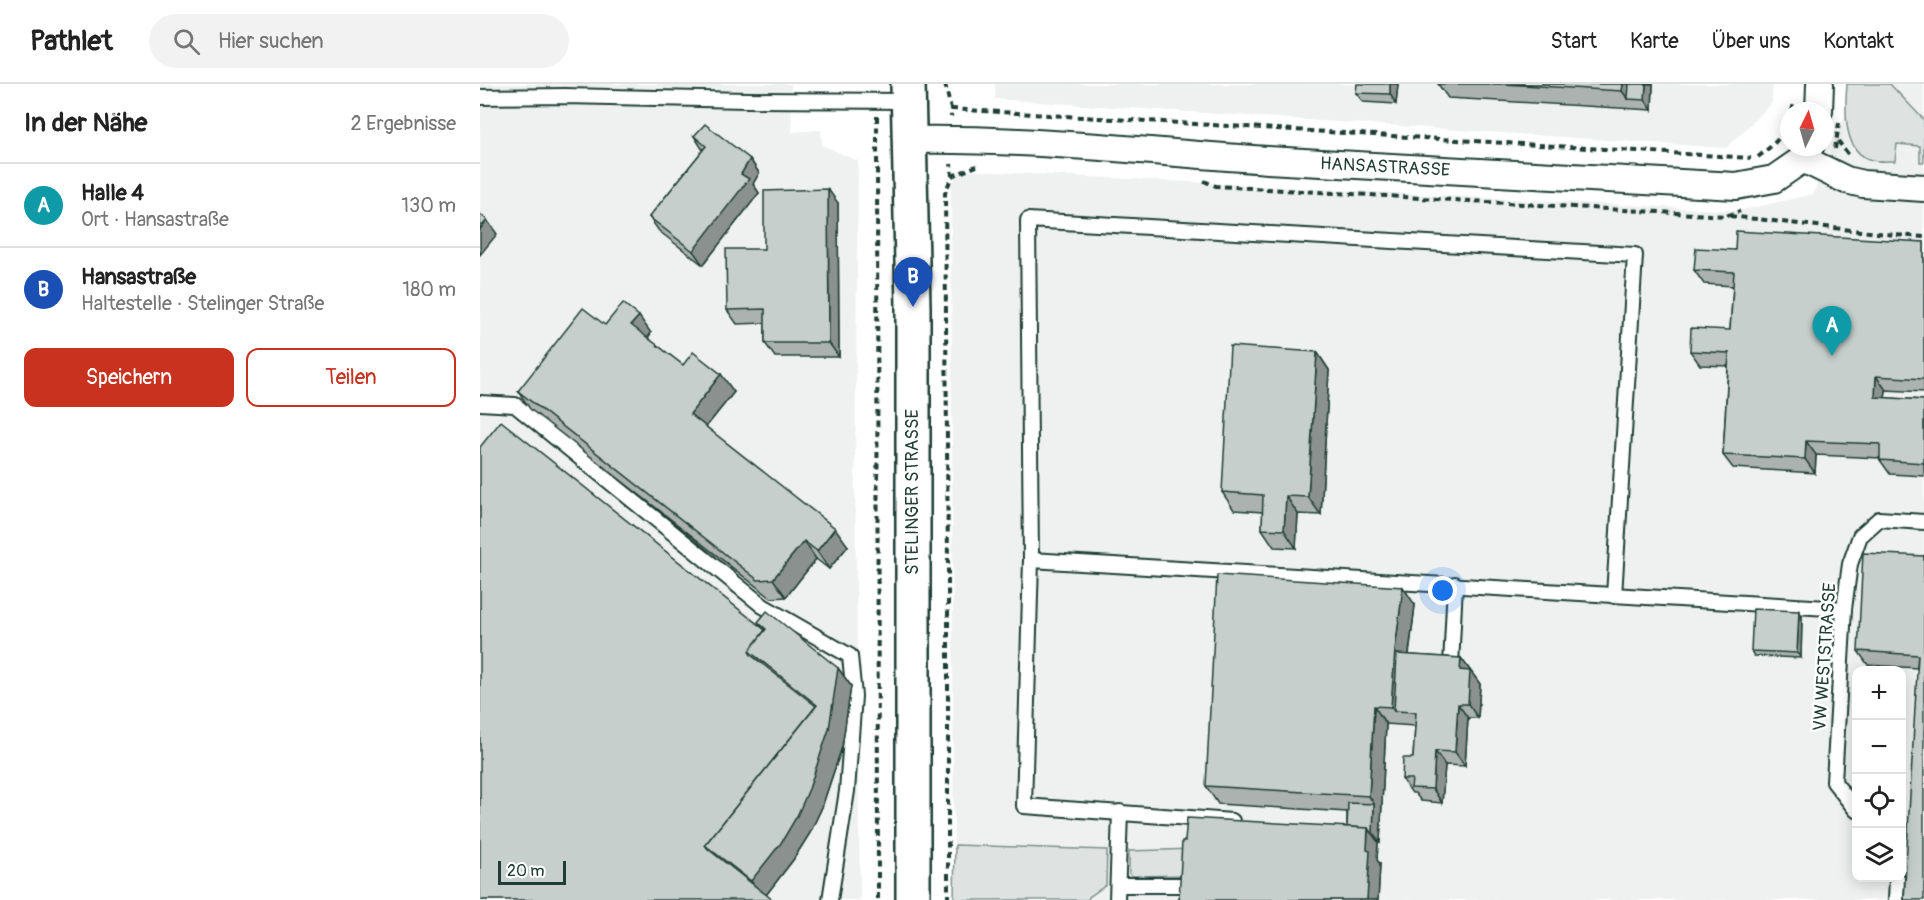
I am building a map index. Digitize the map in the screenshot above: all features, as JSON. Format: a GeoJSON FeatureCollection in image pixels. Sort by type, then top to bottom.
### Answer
{"type":"FeatureCollection","features":[{"type":"Feature","properties":{"kind":"main road","name":"STELINGER STRASSE"},"geometry":{"type":"LineString","coordinates":[[909,93],[913,307],[914,897]]}},
{"type":"Feature","properties":{"kind":"street"},"geometry":{"type":"LineString","coordinates":[[1819,102],[1820,84]]}},
{"type":"Feature","properties":{"kind":"street","name":"HANSASTRASSE"},"geometry":{"type":"LineString","coordinates":[[910,140],[1091,147],[1280,161],[1736,186],[1774,179],[1802,156]]}},
{"type":"Feature","properties":{"kind":"street"},"geometry":{"type":"LineString","coordinates":[[1810,156],[1846,180],[1863,184],[1924,188]]}},
{"type":"Feature","properties":{"kind":"lane"},"geometry":{"type":"LineString","coordinates":[[480,97],[564,90],[735,100],[877,100],[909,93]]}},
{"type":"Feature","properties":{"kind":"lane"},"geometry":{"type":"LineString","coordinates":[[1250,823],[1024,806],[1031,560],[1028,220],[1635,255],[1614,596]]}},
{"type":"Feature","properties":{"kind":"lane"},"geometry":{"type":"LineString","coordinates":[[480,403],[515,405],[763,606],[850,656],[854,696],[847,791],[831,900]]}},
{"type":"Feature","properties":{"kind":"lane","name":"VW WESTSTRASSE"},"geometry":{"type":"LineString","coordinates":[[1852,804],[1834,782],[1844,609],[1850,564],[1860,536],[1879,519],[1924,522]]}},
{"type":"Feature","properties":{"kind":"lane"},"geometry":{"type":"LineString","coordinates":[[1031,560],[1844,609]]}},
{"type":"Feature","properties":{"kind":"lane"},"geometry":{"type":"LineString","coordinates":[[1451,664],[1455,584]]}},
{"type":"Feature","properties":{"kind":"lane"},"geometry":{"type":"LineString","coordinates":[[1117,900],[1120,812]]}},
{"type":"Feature","properties":{"kind":"lane"},"geometry":{"type":"LineString","coordinates":[[1896,900],[1897,882]]}},
{"type":"Feature","properties":{"kind":"lane"},"geometry":{"type":"LineString","coordinates":[[1118,885],[1190,885]]}},
{"type":"Feature","properties":{"kind":"path"},"geometry":{"type":"LineString","coordinates":[[945,84],[951,109],[976,112],[1757,158],[1780,138]]}},
{"type":"Feature","properties":{"kind":"path"},"geometry":{"type":"LineString","coordinates":[[877,100],[878,900]]}},
{"type":"Feature","properties":{"kind":"path"},"geometry":{"type":"LineString","coordinates":[[948,900],[945,194],[952,176]]}},
{"type":"Feature","properties":{"kind":"path"},"geometry":{"type":"LineString","coordinates":[[1726,216],[1924,237]]}},
{"type":"Feature","properties":{"kind":"shaded area"},"geometry":{"type":"Polygon","coordinates":[[[480,84],[791,84],[792,132],[821,130],[822,145],[858,161],[855,485],[860,900],[480,900],[480,84]]]}},
{"type":"Feature","properties":{"kind":"shaded area"},"geometry":{"type":"Polygon","coordinates":[[[995,84],[1773,84],[1772,103],[1726,148],[995,99],[995,84]]]}},
{"type":"Feature","properties":{"kind":"shaded area"},"geometry":{"type":"Polygon","coordinates":[[[1847,84],[1924,84],[1924,900],[954,900],[951,186],[959,170],[1739,211],[1813,194],[1829,156],[1834,156],[1834,143],[1845,116],[1847,84]]]}},
{"type":"Feature","properties":{"kind":"shaded area"},"geometry":{"type":"Polygon","coordinates":[[[1847,84],[1890,84],[1924,120],[1924,162],[1920,162],[1920,146],[1897,144],[1895,161],[1875,161],[1862,156],[1850,139],[1846,116],[1847,84]]]}},
{"type":"Feature","properties":{"kind":"shaded area"},"geometry":{"type":"Polygon","coordinates":[[[955,845],[1107,850],[1106,885],[1088,900],[954,900],[955,845]]]}},
{"type":"Feature","properties":{"kind":"shaded area"},"geometry":{"type":"Polygon","coordinates":[[[1195,849],[1191,875],[1132,876],[1129,873],[1129,851],[1195,849]]]}},
{"type":"Feature","properties":{"kind":"building"},"geometry":{"type":"Polygon","coordinates":[[[1357,84],[1390,84],[1390,94],[1356,93],[1357,84]]]}},
{"type":"Feature","properties":{"kind":"building"},"geometry":{"type":"Polygon","coordinates":[[[1504,84],[1623,84],[1622,91],[1504,84]]]}},
{"type":"Feature","properties":{"kind":"building"},"geometry":{"type":"Polygon","coordinates":[[[1629,84],[1646,84],[1645,100],[1628,99],[1629,84]]]}},
{"type":"Feature","properties":{"kind":"building"},"geometry":{"type":"Polygon","coordinates":[[[705,124],[750,159],[741,174],[749,179],[693,251],[649,217],[706,146],[694,136],[705,124]]]}},
{"type":"Feature","properties":{"kind":"building"},"geometry":{"type":"Polygon","coordinates":[[[828,189],[829,343],[765,343],[765,309],[727,310],[726,249],[764,249],[764,191],[828,189]]]}},
{"type":"Feature","properties":{"kind":"building"},"geometry":{"type":"Polygon","coordinates":[[[480,214],[487,220],[480,229],[480,214]]]}},
{"type":"Feature","properties":{"kind":"building"},"geometry":{"type":"Polygon","coordinates":[[[1736,231],[1924,242],[1924,379],[1876,376],[1875,397],[1924,400],[1924,463],[1880,460],[1880,444],[1806,441],[1805,459],[1723,455],[1729,353],[1690,351],[1691,328],[1730,330],[1734,272],[1694,270],[1696,248],[1735,250],[1736,231]]]}},
{"type":"Feature","properties":{"kind":"building"},"geometry":{"type":"Polygon","coordinates":[[[623,303],[639,316],[631,325],[683,365],[693,352],[721,374],[690,414],[835,528],[817,551],[804,541],[773,579],[758,580],[518,391],[583,308],[605,325],[623,303]]]}},
{"type":"Feature","properties":{"kind":"building"},"geometry":{"type":"Polygon","coordinates":[[[1230,346],[1317,352],[1308,497],[1286,496],[1284,530],[1262,529],[1263,495],[1222,492],[1230,346]]]}},
{"type":"Feature","properties":{"kind":"building"},"geometry":{"type":"Polygon","coordinates":[[[501,421],[765,630],[749,651],[751,655],[816,706],[705,845],[773,900],[480,900],[480,447],[501,421]]]}},
{"type":"Feature","properties":{"kind":"building"},"geometry":{"type":"Polygon","coordinates":[[[1863,553],[1924,556],[1924,900],[1904,900],[1918,655],[1858,651],[1863,553]]]}},
{"type":"Feature","properties":{"kind":"building"},"geometry":{"type":"Polygon","coordinates":[[[1217,575],[1403,587],[1391,707],[1374,706],[1369,796],[1206,786],[1217,575]]]}},
{"type":"Feature","properties":{"kind":"building"},"geometry":{"type":"Polygon","coordinates":[[[1753,609],[1799,611],[1797,653],[1751,651],[1753,609]]]}},
{"type":"Feature","properties":{"kind":"building"},"geometry":{"type":"Polygon","coordinates":[[[767,611],[838,668],[829,729],[809,789],[781,843],[751,881],[705,845],[817,705],[749,651],[766,629],[758,622],[767,611]]]}},
{"type":"Feature","properties":{"kind":"building"},"geometry":{"type":"Polygon","coordinates":[[[1397,654],[1461,658],[1460,670],[1470,671],[1468,704],[1458,704],[1455,752],[1435,751],[1433,789],[1411,788],[1412,779],[1402,779],[1403,758],[1413,758],[1416,712],[1394,711],[1397,654]]]}},
{"type":"Feature","properties":{"kind":"building"},"geometry":{"type":"Polygon","coordinates":[[[1348,803],[1374,804],[1373,833],[1368,828],[1347,827],[1348,803]]]}},
{"type":"Feature","properties":{"kind":"building"},"geometry":{"type":"Polygon","coordinates":[[[1187,818],[1368,828],[1367,850],[1370,851],[1367,900],[1179,900],[1182,841],[1185,841],[1187,818]]]}},
{"type":"Feature","properties":{"kind":"place","name":"Hansastraße"},"geometry":{"type":"Point","coordinates":[913,307]}},
{"type":"Feature","properties":{"kind":"place","name":"Halle 4"},"geometry":{"type":"Point","coordinates":[1832,356]}}]}
